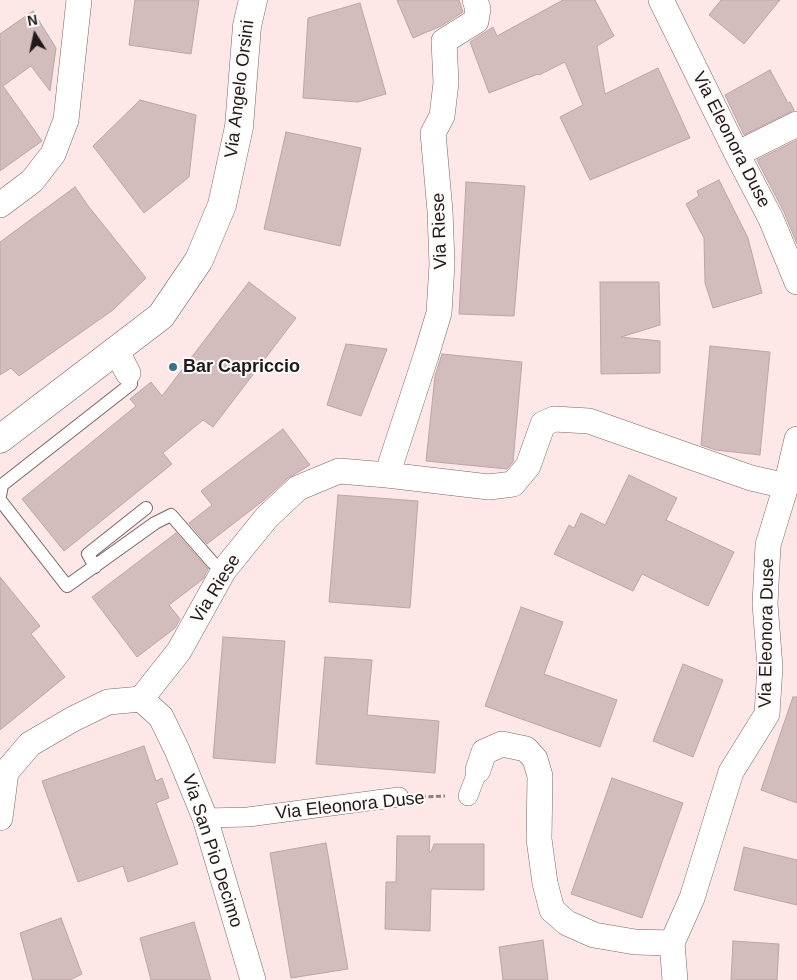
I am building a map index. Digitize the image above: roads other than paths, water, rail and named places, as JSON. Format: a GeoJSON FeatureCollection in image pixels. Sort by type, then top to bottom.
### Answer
{"type":"FeatureCollection","features":[{"type":"Feature","properties":{"kind":"street"},"geometry":{"type":"LineString","coordinates":[[0,205],[32,181],[53,154],[66,120],[79,0]]}},
{"type":"Feature","properties":{"kind":"street","name":"Via Angelo Orsini"},"geometry":{"type":"LineString","coordinates":[[0,439],[122,362],[161,316],[199,260],[222,205],[239,127],[247,26],[253,0]]}},
{"type":"Feature","properties":{"kind":"street","name":"Via Riese"},"geometry":{"type":"LineString","coordinates":[[387,475],[439,313],[442,247],[433,133],[442,116],[446,84],[444,41],[476,21],[478,8],[475,0]]}},
{"type":"Feature","properties":{"kind":"street","name":"Via Eleonora Duse"},"geometry":{"type":"LineString","coordinates":[[661,0],[771,219],[797,282]]}},
{"type":"Feature","properties":{"kind":"street"},"geometry":{"type":"LineString","coordinates":[[737,154],[797,124]]}},
{"type":"Feature","properties":{"kind":"street","name":"Via Riese"},"geometry":{"type":"LineString","coordinates":[[141,699],[178,651],[224,570],[267,517],[298,488],[339,472],[387,475],[489,487],[513,484],[528,466],[544,424],[554,419],[589,422],[751,478],[786,486]]}},
{"type":"Feature","properties":{"kind":"street","name":"Via Eleonora Duse"},"geometry":{"type":"LineString","coordinates":[[675,980],[672,943],[692,898],[731,772],[767,714],[770,667],[766,604],[768,544],[786,486],[797,439]]}},
{"type":"Feature","properties":{"kind":"street"},"geometry":{"type":"LineString","coordinates":[[0,818],[6,772],[30,744],[73,719],[108,702],[141,699]]}},
{"type":"Feature","properties":{"kind":"street","name":"Via San Pio Decimo"},"geometry":{"type":"LineString","coordinates":[[141,699],[161,717],[205,818],[253,980]]}},
{"type":"Feature","properties":{"kind":"street"},"geometry":{"type":"LineString","coordinates":[[468,796],[484,752],[502,744],[526,749],[535,759],[540,776],[539,839],[545,883],[552,910],[567,923],[594,935],[635,942],[672,943]]}},
{"type":"Feature","properties":{"kind":"street","name":"Via Eleonora Duse"},"geometry":{"type":"LineString","coordinates":[[205,818],[248,818],[399,797]]}},
{"type":"Feature","properties":{"kind":"lane"},"geometry":{"type":"LineString","coordinates":[[0,496],[2,485],[131,384],[122,362]]}},
{"type":"Feature","properties":{"kind":"lane"},"geometry":{"type":"LineString","coordinates":[[0,500],[67,586],[154,523],[171,515],[214,563],[224,570]]}},
{"type":"Feature","properties":{"kind":"lane"},"geometry":{"type":"LineString","coordinates":[[95,567],[88,554],[146,508]]}},
{"type":"Feature","properties":{"kind":"place","name":"Bar Capriccio"},"geometry":{"type":"Point","coordinates":[173,367]}}]}
